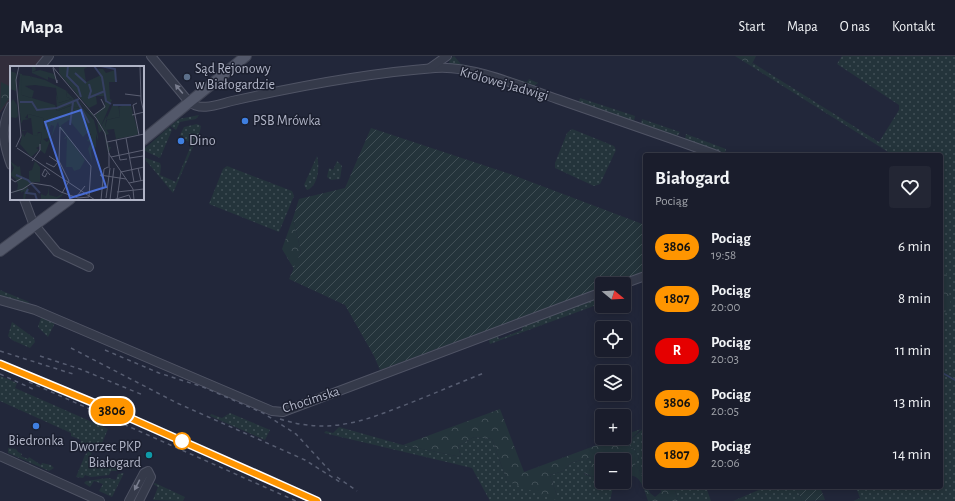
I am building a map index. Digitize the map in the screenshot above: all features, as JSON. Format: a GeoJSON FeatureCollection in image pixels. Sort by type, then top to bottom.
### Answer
{"type":"FeatureCollection","features":[{"type":"Feature","properties":{"kind":"main road"},"geometry":{"type":"LineString","coordinates":[[144,139],[246,56]]}},
{"type":"Feature","properties":{"kind":"main road"},"geometry":{"type":"LineString","coordinates":[[0,251],[35,227],[69,200]]}},
{"type":"Feature","properties":{"kind":"street"},"geometry":{"type":"LineString","coordinates":[[41,66],[49,56]]}},
{"type":"Feature","properties":{"kind":"street"},"geometry":{"type":"LineString","coordinates":[[151,56],[189,102]]}},
{"type":"Feature","properties":{"kind":"street"},"geometry":{"type":"LineString","coordinates":[[446,68],[447,56]]}},
{"type":"Feature","properties":{"kind":"street"},"geometry":{"type":"LineString","coordinates":[[428,69],[447,56]]}},
{"type":"Feature","properties":{"kind":"street","name":"Królowej Jadwigi"},"geometry":{"type":"LineString","coordinates":[[189,102],[197,106],[206,107],[293,88],[428,69],[446,68],[468,71],[507,82],[711,153]]}},
{"type":"Feature","properties":{"kind":"street"},"geometry":{"type":"LineString","coordinates":[[10,108],[2,126],[1,141],[10,163]]}},
{"type":"Feature","properties":{"kind":"street"},"geometry":{"type":"LineString","coordinates":[[24,200],[35,227],[57,252],[88,267]]}},
{"type":"Feature","properties":{"kind":"street"},"geometry":{"type":"LineString","coordinates":[[631,281],[643,277]]}},
{"type":"Feature","properties":{"kind":"street","name":"Chocimska"},"geometry":{"type":"LineString","coordinates":[[0,300],[35,310],[273,412],[283,412],[595,295]]}},
{"type":"Feature","properties":{"kind":"street"},"geometry":{"type":"LineString","coordinates":[[0,456],[100,501]]}},
{"type":"Feature","properties":{"kind":"street"},"geometry":{"type":"LineString","coordinates":[[129,501],[144,473],[148,471],[151,477],[139,501]]}},
{"type":"Feature","properties":{"kind":"shaded area"},"geometry":{"type":"Polygon","coordinates":[[[0,56],[43,56],[36,66],[10,66],[10,99],[0,113],[0,56]]]}},
{"type":"Feature","properties":{"kind":"green space"},"geometry":{"type":"Polygon","coordinates":[[[454,56],[461,64],[527,82],[529,79],[538,83],[534,86],[526,85],[449,64],[450,59],[454,56]]]}},
{"type":"Feature","properties":{"kind":"green space"},"geometry":{"type":"Polygon","coordinates":[[[735,56],[756,56],[751,66],[735,56]]]}},
{"type":"Feature","properties":{"kind":"green space"},"geometry":{"type":"Polygon","coordinates":[[[842,56],[955,56],[955,501],[853,501],[860,498],[857,489],[943,489],[943,153],[890,153],[751,66],[753,63],[879,142],[899,110],[899,105],[837,64],[842,56]]]}},
{"type":"Feature","properties":{"kind":"green space"},"geometry":{"type":"Polygon","coordinates":[[[1,82],[10,86],[10,97],[0,111],[1,82]]]}},
{"type":"Feature","properties":{"kind":"green space"},"geometry":{"type":"Polygon","coordinates":[[[580,98],[635,116],[634,121],[578,103],[580,98]]]}},
{"type":"Feature","properties":{"kind":"green space"},"geometry":{"type":"Polygon","coordinates":[[[199,115],[196,119],[180,122],[176,130],[170,126],[179,119],[199,115]]]}},
{"type":"Feature","properties":{"kind":"green space"},"geometry":{"type":"Polygon","coordinates":[[[642,119],[680,132],[677,137],[641,125],[642,119]]]}},
{"type":"Feature","properties":{"kind":"green space"},"geometry":{"type":"Polygon","coordinates":[[[197,124],[201,126],[173,193],[144,157],[160,163],[160,175],[176,182],[192,143],[182,139],[183,137],[180,135],[184,127],[197,124]]]}},
{"type":"Feature","properties":{"kind":"green space"},"geometry":{"type":"Polygon","coordinates":[[[169,127],[172,130],[160,158],[144,149],[169,127]]]}},
{"type":"Feature","properties":{"kind":"green space"},"geometry":{"type":"Polygon","coordinates":[[[371,128],[510,174],[643,224],[643,274],[631,278],[595,277],[595,291],[380,370],[374,356],[345,305],[289,279],[301,252],[293,218],[299,199],[345,188],[371,128]]]}},
{"type":"Feature","properties":{"kind":"green space"},"geometry":{"type":"Polygon","coordinates":[[[572,129],[614,146],[616,150],[600,184],[594,186],[555,168],[555,163],[567,133],[572,129]]]}},
{"type":"Feature","properties":{"kind":"green space"},"geometry":{"type":"Polygon","coordinates":[[[686,134],[726,149],[725,153],[686,141],[686,134]]]}},
{"type":"Feature","properties":{"kind":"green space"},"geometry":{"type":"Polygon","coordinates":[[[317,156],[318,170],[316,181],[311,188],[307,190],[304,185],[317,156]]]}},
{"type":"Feature","properties":{"kind":"green space"},"geometry":{"type":"Polygon","coordinates":[[[337,161],[342,166],[340,179],[331,180],[327,177],[329,168],[333,170],[337,161]]]}},
{"type":"Feature","properties":{"kind":"green space"},"geometry":{"type":"Polygon","coordinates":[[[227,166],[292,191],[294,196],[279,232],[209,204],[223,169],[227,166]]]}},
{"type":"Feature","properties":{"kind":"green space"},"geometry":{"type":"Polygon","coordinates":[[[293,218],[301,252],[294,269],[282,249],[293,218]]]}},
{"type":"Feature","properties":{"kind":"green space"},"geometry":{"type":"Polygon","coordinates":[[[943,251],[951,306],[943,314],[943,251]]]}},
{"type":"Feature","properties":{"kind":"green space"},"geometry":{"type":"Polygon","coordinates":[[[0,290],[29,302],[28,304],[0,298],[0,290]]]}},
{"type":"Feature","properties":{"kind":"green space"},"geometry":{"type":"Polygon","coordinates":[[[595,298],[595,306],[490,344],[489,341],[492,336],[497,335],[499,339],[522,330],[522,325],[595,298]]]}},
{"type":"Feature","properties":{"kind":"green space"},"geometry":{"type":"Polygon","coordinates":[[[44,317],[56,321],[48,337],[38,327],[41,318],[44,317]]]}},
{"type":"Feature","properties":{"kind":"green space"},"geometry":{"type":"Polygon","coordinates":[[[12,322],[34,338],[35,342],[30,348],[12,340],[8,336],[12,322]]]}},
{"type":"Feature","properties":{"kind":"green space"},"geometry":{"type":"Polygon","coordinates":[[[0,376],[17,383],[15,388],[108,429],[100,448],[88,445],[82,447],[80,446],[81,440],[71,436],[71,433],[0,401],[0,376]]]}},
{"type":"Feature","properties":{"kind":"green space"},"geometry":{"type":"Polygon","coordinates":[[[500,409],[524,472],[597,445],[629,445],[639,458],[635,464],[643,476],[643,486],[638,478],[631,476],[631,453],[595,453],[595,476],[593,477],[584,473],[593,461],[588,458],[571,463],[563,471],[550,475],[557,496],[555,500],[507,481],[492,439],[474,437],[458,446],[461,457],[403,445],[500,409]]]}},
{"type":"Feature","properties":{"kind":"green space"},"geometry":{"type":"Polygon","coordinates":[[[230,413],[270,430],[265,440],[210,416],[211,414],[222,418],[230,413]]]}},
{"type":"Feature","properties":{"kind":"green space"},"geometry":{"type":"Polygon","coordinates":[[[339,427],[403,445],[461,457],[458,446],[474,437],[492,439],[507,481],[557,496],[550,475],[563,471],[571,463],[588,458],[593,461],[584,474],[593,477],[595,476],[595,489],[613,489],[610,501],[490,501],[472,468],[324,433],[326,431],[333,433],[339,427]]]}},
{"type":"Feature","properties":{"kind":"green space"},"geometry":{"type":"Polygon","coordinates":[[[641,429],[631,439],[631,433],[641,429]]]}},
{"type":"Feature","properties":{"kind":"green space"},"geometry":{"type":"Polygon","coordinates":[[[643,429],[643,476],[635,464],[639,458],[629,445],[631,445],[631,439],[643,429]]]}},
{"type":"Feature","properties":{"kind":"green space"},"geometry":{"type":"Polygon","coordinates":[[[8,448],[16,449],[22,454],[21,456],[28,459],[29,457],[41,465],[42,463],[51,465],[54,468],[49,471],[8,453],[8,448]]]}},
{"type":"Feature","properties":{"kind":"green space"},"geometry":{"type":"Polygon","coordinates":[[[89,451],[92,451],[91,455],[120,468],[121,471],[111,471],[109,475],[91,477],[85,475],[83,478],[76,477],[85,455],[89,451]]]}},
{"type":"Feature","properties":{"kind":"green space"},"geometry":{"type":"Polygon","coordinates":[[[124,473],[112,497],[99,491],[103,484],[94,481],[90,487],[84,483],[86,481],[108,478],[116,480],[118,474],[124,473]]]}},
{"type":"Feature","properties":{"kind":"green space"},"geometry":{"type":"Polygon","coordinates":[[[155,483],[185,497],[183,501],[153,500],[158,487],[153,484],[155,483]]]}},
{"type":"Feature","properties":{"kind":"green space"},"geometry":{"type":"Polygon","coordinates":[[[644,489],[649,489],[650,493],[655,497],[661,492],[660,489],[675,489],[678,501],[648,501],[644,489]]]}},
{"type":"Feature","properties":{"kind":"green space"},"geometry":{"type":"Polygon","coordinates":[[[675,489],[707,489],[711,501],[678,501],[675,489]]]}},
{"type":"Feature","properties":{"kind":"green space"},"geometry":{"type":"Polygon","coordinates":[[[761,489],[797,489],[802,501],[733,501],[761,489]]]}},
{"type":"Feature","properties":{"kind":"green space"},"geometry":{"type":"Polygon","coordinates":[[[797,489],[821,489],[825,500],[802,501],[797,489]]]}},
{"type":"Feature","properties":{"kind":"waterway"},"geometry":{"type":"LineString","coordinates":[[943,373],[955,380]]}},
{"type":"Feature","properties":{"kind":"railway"},"geometry":{"type":"LineString","coordinates":[[71,348],[177,403],[305,460],[340,482]]}},
{"type":"Feature","properties":{"kind":"railway"},"geometry":{"type":"LineString","coordinates":[[105,350],[159,373],[203,387],[263,413],[296,434],[330,471]]}},
{"type":"Feature","properties":{"kind":"railway"},"geometry":{"type":"LineString","coordinates":[[0,351],[73,374]]}},
{"type":"Feature","properties":{"kind":"railway"},"geometry":{"type":"LineString","coordinates":[[40,356],[80,369],[143,395]]}},
{"type":"Feature","properties":{"kind":"railway"},"geometry":{"type":"LineString","coordinates":[[0,364],[130,418],[318,501]]}},
{"type":"Feature","properties":{"kind":"railway"},"geometry":{"type":"LineString","coordinates":[[280,419],[298,424],[315,426],[346,424],[393,410],[484,373]]}},
{"type":"Feature","properties":{"kind":"railway"},"geometry":{"type":"LineString","coordinates":[[0,374],[35,390]]}},
{"type":"Feature","properties":{"kind":"railway"},"geometry":{"type":"LineString","coordinates":[[29,382],[296,501]]}},
{"type":"Feature","properties":{"kind":"railway"},"geometry":{"type":"LineString","coordinates":[[337,477],[357,491]]}},
{"type":"Feature","properties":{"kind":"train","name":"3806"},"geometry":{"type":"LineString","coordinates":[[0,364],[130,418],[317,501]]}},
{"type":"Feature","properties":{"kind":"place","name":"Sąd Rejonowy w Białogardzie"},"geometry":{"type":"Point","coordinates":[187,77]}},
{"type":"Feature","properties":{"kind":"place","name":"PSB Mrówka"},"geometry":{"type":"Point","coordinates":[245,121]}},
{"type":"Feature","properties":{"kind":"place","name":"Dino"},"geometry":{"type":"Point","coordinates":[181,141]}},
{"type":"Feature","properties":{"kind":"place","name":"Biedronka"},"geometry":{"type":"Point","coordinates":[36,426]}},
{"type":"Feature","properties":{"kind":"place","name":"Dworzec PKP Białogard"},"geometry":{"type":"Point","coordinates":[149,455]}}]}
